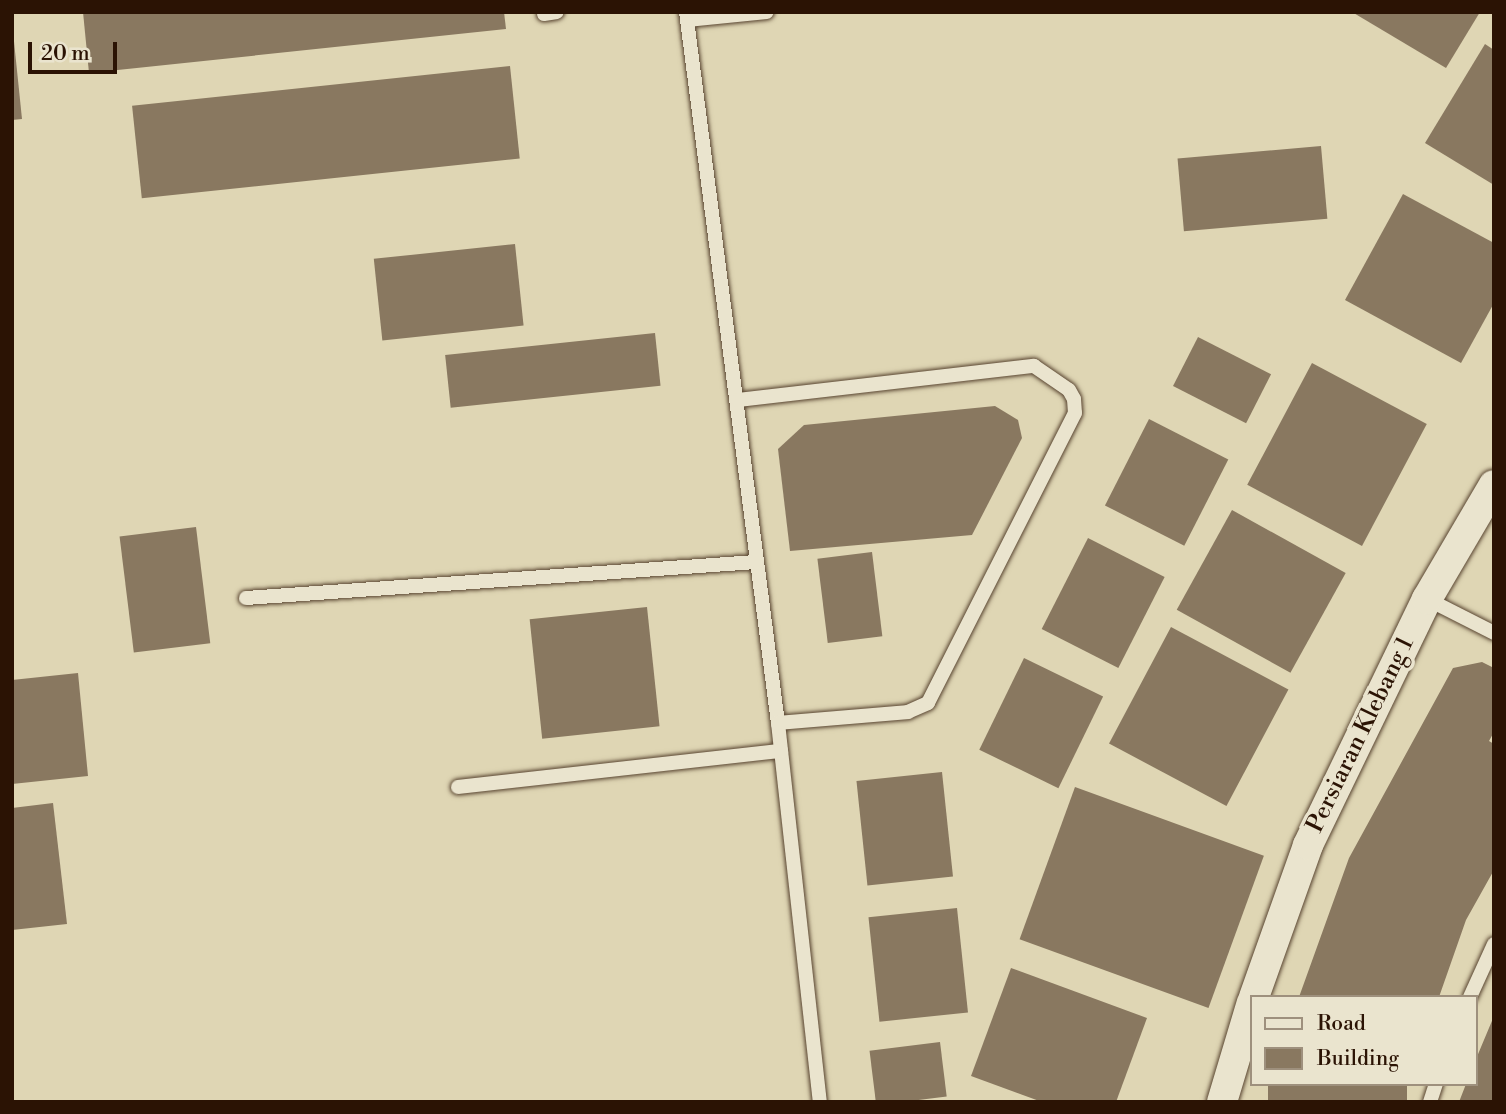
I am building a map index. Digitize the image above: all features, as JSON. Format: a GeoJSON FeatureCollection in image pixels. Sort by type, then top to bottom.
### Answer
{"type":"FeatureCollection","features":[{"type":"Feature","properties":{"kind":"street","name":"Persiaran Klebang 1"},"geometry":{"type":"LineString","coordinates":[[1255,995],[1308,845],[1427,599],[1494,485]]}},
{"type":"Feature","properties":{"kind":"street"},"geometry":{"type":"LineString","coordinates":[[1222,1102],[1250,1009]]}},
{"type":"Feature","properties":{"kind":"lane"},"geometry":{"type":"LineString","coordinates":[[767,12],[686,16],[778,723],[820,1102]]}},
{"type":"Feature","properties":{"kind":"lane"},"geometry":{"type":"LineString","coordinates":[[738,400],[1027,366],[1046,371],[1074,399],[1075,413],[928,703],[908,712],[778,723]]}},
{"type":"Feature","properties":{"kind":"lane"},"geometry":{"type":"LineString","coordinates":[[246,598],[756,562]]}},
{"type":"Feature","properties":{"kind":"lane"},"geometry":{"type":"LineString","coordinates":[[1427,599],[1494,633]]}},
{"type":"Feature","properties":{"kind":"lane"},"geometry":{"type":"LineString","coordinates":[[458,787],[781,751]]}},
{"type":"Feature","properties":{"kind":"lane"},"geometry":{"type":"LineString","coordinates":[[1471,995],[1494,944]]}},
{"type":"Feature","properties":{"kind":"building"},"geometry":{"type":"Polygon","coordinates":[[[83,12],[504,12],[506,29],[89,73],[83,12]]]}},
{"type":"Feature","properties":{"kind":"building"},"geometry":{"type":"Polygon","coordinates":[[[1352,12],[1480,12],[1446,68],[1352,12]]]}},
{"type":"Feature","properties":{"kind":"building"},"geometry":{"type":"Polygon","coordinates":[[[12,22],[22,119],[12,120],[12,22]]]}},
{"type":"Feature","properties":{"kind":"building"},"geometry":{"type":"Polygon","coordinates":[[[1485,44],[1494,50],[1494,185],[1425,143],[1485,44]]]}},
{"type":"Feature","properties":{"kind":"building"},"geometry":{"type":"Polygon","coordinates":[[[510,66],[520,158],[142,198],[132,106],[510,66]]]}},
{"type":"Feature","properties":{"kind":"building"},"geometry":{"type":"Polygon","coordinates":[[[1321,146],[1327,219],[1184,231],[1178,159],[1321,146]]]}},
{"type":"Feature","properties":{"kind":"building"},"geometry":{"type":"Polygon","coordinates":[[[1403,194],[1494,243],[1494,303],[1461,363],[1345,300],[1403,194]]]}},
{"type":"Feature","properties":{"kind":"building"},"geometry":{"type":"Polygon","coordinates":[[[515,244],[524,326],[382,340],[374,259],[515,244]]]}},
{"type":"Feature","properties":{"kind":"building"},"geometry":{"type":"Polygon","coordinates":[[[655,333],[661,386],[451,408],[445,355],[655,333]]]}},
{"type":"Feature","properties":{"kind":"building"},"geometry":{"type":"Polygon","coordinates":[[[1198,337],[1271,374],[1246,423],[1173,386],[1198,337]]]}},
{"type":"Feature","properties":{"kind":"building"},"geometry":{"type":"Polygon","coordinates":[[[1312,363],[1427,424],[1362,546],[1247,485],[1312,363]]]}},
{"type":"Feature","properties":{"kind":"building"},"geometry":{"type":"Polygon","coordinates":[[[995,406],[1018,420],[1022,438],[972,535],[790,551],[778,449],[804,425],[995,406]]]}},
{"type":"Feature","properties":{"kind":"building"},"geometry":{"type":"Polygon","coordinates":[[[1149,419],[1228,459],[1184,546],[1105,505],[1149,419]]]}},
{"type":"Feature","properties":{"kind":"building"},"geometry":{"type":"Polygon","coordinates":[[[1232,510],[1346,573],[1290,673],[1177,610],[1232,510]]]}},
{"type":"Feature","properties":{"kind":"building"},"geometry":{"type":"Polygon","coordinates":[[[196,527],[210,643],[134,653],[120,536],[196,527]]]}},
{"type":"Feature","properties":{"kind":"building"},"geometry":{"type":"Polygon","coordinates":[[[1088,538],[1165,577],[1118,668],[1042,629],[1088,538]]]}},
{"type":"Feature","properties":{"kind":"building"},"geometry":{"type":"Polygon","coordinates":[[[872,552],[882,636],[828,643],[817,559],[872,552]]]}},
{"type":"Feature","properties":{"kind":"building"},"geometry":{"type":"Polygon","coordinates":[[[647,607],[660,726],[542,739],[530,619],[647,607]]]}},
{"type":"Feature","properties":{"kind":"building"},"geometry":{"type":"Polygon","coordinates":[[[1171,627],[1288,689],[1226,806],[1109,744],[1171,627]]]}},
{"type":"Feature","properties":{"kind":"building"},"geometry":{"type":"Polygon","coordinates":[[[1024,658],[1103,697],[1058,788],[979,750],[1024,658]]]}},
{"type":"Feature","properties":{"kind":"building"},"geometry":{"type":"Polygon","coordinates":[[[1482,662],[1494,668],[1494,732],[1489,741],[1494,744],[1494,870],[1466,920],[1440,995],[1300,995],[1349,858],[1453,668],[1482,662]]]}},
{"type":"Feature","properties":{"kind":"building"},"geometry":{"type":"Polygon","coordinates":[[[78,673],[88,776],[12,784],[12,680],[78,673]]]}},
{"type":"Feature","properties":{"kind":"building"},"geometry":{"type":"Polygon","coordinates":[[[942,772],[953,876],[867,885],[856,781],[942,772]]]}},
{"type":"Feature","properties":{"kind":"building"},"geometry":{"type":"Polygon","coordinates":[[[1075,787],[1264,856],[1208,1008],[1020,939],[1075,787]]]}},
{"type":"Feature","properties":{"kind":"building"},"geometry":{"type":"Polygon","coordinates":[[[53,803],[67,924],[12,930],[12,808],[53,803]]]}},
{"type":"Feature","properties":{"kind":"building"},"geometry":{"type":"Polygon","coordinates":[[[957,908],[968,1012],[879,1022],[868,917],[957,908]]]}},
{"type":"Feature","properties":{"kind":"building"},"geometry":{"type":"Polygon","coordinates":[[[1011,968],[1147,1018],[1116,1102],[1042,1102],[971,1076],[1011,968]]]}},
{"type":"Feature","properties":{"kind":"building"},"geometry":{"type":"Polygon","coordinates":[[[1494,1016],[1494,1102],[1459,1102],[1465,1086],[1478,1086],[1478,1054],[1494,1016]]]}},
{"type":"Feature","properties":{"kind":"building"},"geometry":{"type":"Polygon","coordinates":[[[940,1042],[947,1097],[876,1102],[870,1051],[940,1042]]]}},
{"type":"Feature","properties":{"kind":"building"},"geometry":{"type":"Polygon","coordinates":[[[1268,1086],[1407,1086],[1407,1102],[1268,1102],[1268,1086]]]}}]}
